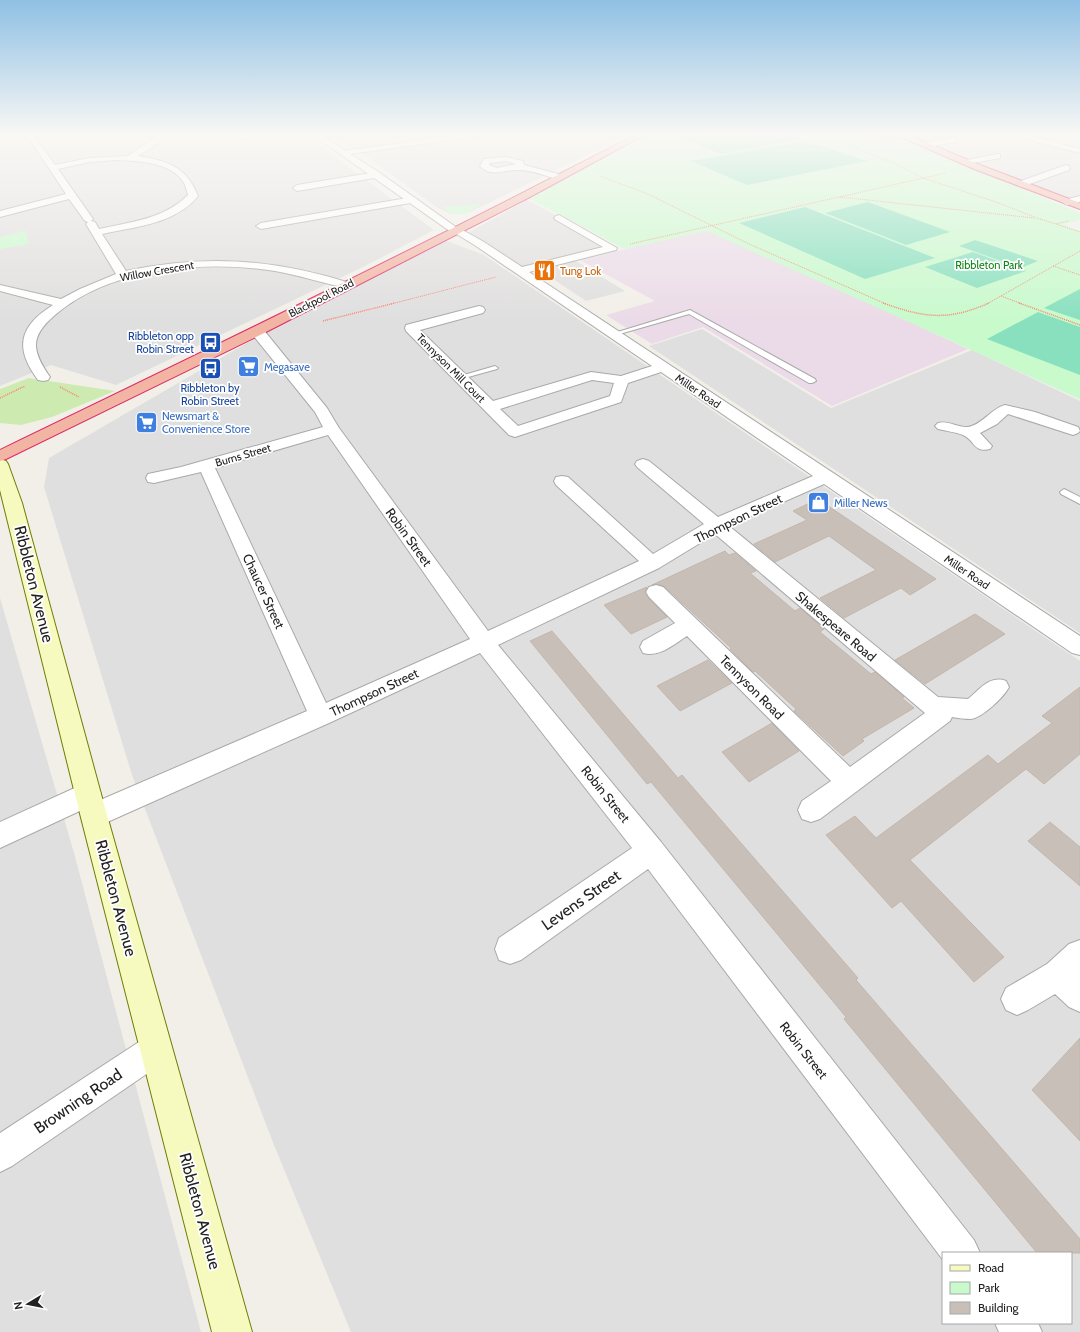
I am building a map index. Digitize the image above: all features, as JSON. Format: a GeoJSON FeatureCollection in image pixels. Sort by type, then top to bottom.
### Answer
{"type":"FeatureCollection","features":[{"type":"Feature","properties":{"kind":"highway","name":"Blackpool Road"},"geometry":{"type":"LineString","coordinates":[[0,456],[257,331],[519,197]]}},
{"type":"Feature","properties":{"kind":"highway"},"geometry":{"type":"LineString","coordinates":[[1055,197],[1080,206]]}},
{"type":"Feature","properties":{"kind":"main road","name":"Ribbleton Avenue"},"geometry":{"type":"LineString","coordinates":[[0,464],[13,502],[91,804],[232,1332]]}},
{"type":"Feature","properties":{"kind":"street"},"geometry":{"type":"LineString","coordinates":[[0,214],[61,197]]}},
{"type":"Feature","properties":{"kind":"street"},"geometry":{"type":"LineString","coordinates":[[74,197],[124,276]]}},
{"type":"Feature","properties":{"kind":"street"},"geometry":{"type":"LineString","coordinates":[[92,225],[144,223],[167,215],[185,205],[192,197]]}},
{"type":"Feature","properties":{"kind":"street","name":"Miller Road"},"geometry":{"type":"LineString","coordinates":[[409,197],[455,230],[480,244],[1080,647]]}},
{"type":"Feature","properties":{"kind":"street"},"geometry":{"type":"LineString","coordinates":[[1068,202],[1080,199]]}},
{"type":"Feature","properties":{"kind":"street"},"geometry":{"type":"LineString","coordinates":[[262,226],[413,200]]}},
{"type":"Feature","properties":{"kind":"street"},"geometry":{"type":"LineString","coordinates":[[314,205],[325,216]]}},
{"type":"Feature","properties":{"kind":"street"},"geometry":{"type":"LineString","coordinates":[[559,218],[612,248]]}},
{"type":"Feature","properties":{"kind":"street"},"geometry":{"type":"LineString","coordinates":[[520,271],[612,248]]}},
{"type":"Feature","properties":{"kind":"street","name":"Willow Crescent"},"geometry":{"type":"LineString","coordinates":[[42,378],[36,369],[29,352],[29,340],[45,316],[61,303],[92,287],[124,276],[172,266],[231,264],[270,266],[316,276],[346,285]]}},
{"type":"Feature","properties":{"kind":"street"},"geometry":{"type":"LineString","coordinates":[[0,288],[61,303]]}},
{"type":"Feature","properties":{"kind":"street","name":"Tennyson Mill Court"},"geometry":{"type":"LineString","coordinates":[[479,310],[411,328],[515,432],[616,399],[622,380]]}},
{"type":"Feature","properties":{"kind":"street","name":"Robin Street"},"geometry":{"type":"LineString","coordinates":[[257,331],[322,411],[332,429],[484,642],[651,851],[960,1252]]}},
{"type":"Feature","properties":{"kind":"street","name":"Tennyson Mill Court"},"geometry":{"type":"LineString","coordinates":[[490,407],[592,376],[622,380],[663,367]]}},
{"type":"Feature","properties":{"kind":"street"},"geometry":{"type":"LineString","coordinates":[[970,432],[994,419],[999,405],[1049,422],[1078,429]]}},
{"type":"Feature","properties":{"kind":"street"},"geometry":{"type":"LineString","coordinates":[[943,426],[970,432],[984,446]]}},
{"type":"Feature","properties":{"kind":"street","name":"Burns Street"},"geometry":{"type":"LineString","coordinates":[[154,478],[166,477],[206,466],[332,429]]}},
{"type":"Feature","properties":{"kind":"street","name":"Shakespeare Road"},"geometry":{"type":"LineString","coordinates":[[643,464],[932,706]]}},
{"type":"Feature","properties":{"kind":"street","name":"Chaucer Street"},"geometry":{"type":"LineString","coordinates":[[206,466],[321,716]]}},
{"type":"Feature","properties":{"kind":"street","name":"Thompson Street"},"geometry":{"type":"LineString","coordinates":[[0,835],[91,804],[321,716],[484,642],[652,562],[716,525],[825,477]]}},
{"type":"Feature","properties":{"kind":"street"},"geometry":{"type":"LineString","coordinates":[[562,481],[652,562]]}},
{"type":"Feature","properties":{"kind":"street","name":"Tennyson Road"},"geometry":{"type":"LineString","coordinates":[[656,592],[849,782]]}},
{"type":"Feature","properties":{"kind":"street"},"geometry":{"type":"LineString","coordinates":[[651,647],[689,625]]}},
{"type":"Feature","properties":{"kind":"street"},"geometry":{"type":"LineString","coordinates":[[932,706],[972,709],[998,687]]}},
{"type":"Feature","properties":{"kind":"street"},"geometry":{"type":"LineString","coordinates":[[811,810],[942,714],[932,706]]}},
{"type":"Feature","properties":{"kind":"street","name":"Levens Street"},"geometry":{"type":"LineString","coordinates":[[510,949],[651,851]]}},
{"type":"Feature","properties":{"kind":"street"},"geometry":{"type":"LineString","coordinates":[[1017,999],[1069,965],[1080,996]]}},
{"type":"Feature","properties":{"kind":"street","name":"Browning Road"},"geometry":{"type":"LineString","coordinates":[[0,1154],[156,1049]]}},
{"type":"Feature","properties":{"kind":"street"},"geometry":{"type":"LineString","coordinates":[[1016,1324],[1022,1332]]}},
{"type":"Feature","properties":{"kind":"lane"},"geometry":{"type":"LineString","coordinates":[[614,334],[690,312],[812,381]]}},
{"type":"Feature","properties":{"kind":"lane"},"geometry":{"type":"LineString","coordinates":[[461,378],[495,368]]}},
{"type":"Feature","properties":{"kind":"lane"},"geometry":{"type":"LineString","coordinates":[[1064,492],[1080,501]]}},
{"type":"Feature","properties":{"kind":"path"},"geometry":{"type":"LineString","coordinates":[[654,197],[710,225],[861,294],[888,304],[929,315],[960,315],[1001,296],[1080,251]]}},
{"type":"Feature","properties":{"kind":"path"},"geometry":{"type":"LineString","coordinates":[[612,248],[836,197]]}},
{"type":"Feature","properties":{"kind":"path"},"geometry":{"type":"LineString","coordinates":[[839,197],[1009,214],[1042,220]]}},
{"type":"Feature","properties":{"kind":"path"},"geometry":{"type":"LineString","coordinates":[[981,197],[1042,220],[1080,232]]}},
{"type":"Feature","properties":{"kind":"path"},"geometry":{"type":"LineString","coordinates":[[1056,224],[1068,221]]}},
{"type":"Feature","properties":{"kind":"path"},"geometry":{"type":"LineString","coordinates":[[1052,266],[1080,275]]}},
{"type":"Feature","properties":{"kind":"path"},"geometry":{"type":"LineString","coordinates":[[282,318],[320,322],[520,271]]}},
{"type":"Feature","properties":{"kind":"path"},"geometry":{"type":"LineString","coordinates":[[1001,296],[1080,325]]}},
{"type":"Feature","properties":{"kind":"path"},"geometry":{"type":"LineString","coordinates":[[0,398],[42,378],[99,407]]}},
{"type":"Feature","properties":{"kind":"shaded area"},"geometry":{"type":"Polygon","coordinates":[[[0,197],[389,197],[434,230],[363,267],[116,385],[51,365],[0,386],[0,197]]]}},
{"type":"Feature","properties":{"kind":"shaded area"},"geometry":{"type":"Polygon","coordinates":[[[423,197],[501,197],[468,213],[451,214],[438,208],[423,197]]]}},
{"type":"Feature","properties":{"kind":"shaded area"},"geometry":{"type":"Polygon","coordinates":[[[1060,197],[1080,197],[1080,204],[1060,197]]]}},
{"type":"Feature","properties":{"kind":"shaded area"},"geometry":{"type":"Polygon","coordinates":[[[527,200],[612,245],[520,267],[466,234],[527,200]]]}},
{"type":"Feature","properties":{"kind":"shaded area"},"geometry":{"type":"Polygon","coordinates":[[[708,229],[968,349],[832,406],[703,327],[652,344],[606,315],[655,301],[580,260],[708,229]]]}},
{"type":"Feature","properties":{"kind":"shaded area"},"geometry":{"type":"Polygon","coordinates":[[[442,239],[484,255],[1080,661],[1080,1332],[351,1332],[274,1145],[132,775],[44,487],[49,458],[304,310],[442,239]]]}},
{"type":"Feature","properties":{"kind":"shaded area"},"geometry":{"type":"Polygon","coordinates":[[[576,261],[625,291],[586,301],[538,269],[576,261]]]}},
{"type":"Feature","properties":{"kind":"shaded area"},"geometry":{"type":"Polygon","coordinates":[[[702,329],[831,408],[972,350],[1080,401],[1080,633],[649,346],[702,329]]]}},
{"type":"Feature","properties":{"kind":"shaded area"},"geometry":{"type":"Polygon","coordinates":[[[0,598],[74,853],[201,1332],[0,1332],[0,598]]]}},
{"type":"Feature","properties":{"kind":"green space","name":"Ribbleton Park"},"geometry":{"type":"Polygon","coordinates":[[[532,197],[1043,197],[1080,213],[1080,220],[1063,224],[1080,231],[1080,399],[707,231],[624,249],[529,199],[532,197]]]}},
{"type":"Feature","properties":{"kind":"green space"},"geometry":{"type":"Polygon","coordinates":[[[868,202],[950,232],[906,245],[825,213],[868,202]]]}},
{"type":"Feature","properties":{"kind":"green space"},"geometry":{"type":"Polygon","coordinates":[[[480,204],[468,213],[451,214],[442,207],[480,204]]]}},
{"type":"Feature","properties":{"kind":"green space"},"geometry":{"type":"Polygon","coordinates":[[[805,207],[935,258],[865,279],[739,223],[805,207]]]}},
{"type":"Feature","properties":{"kind":"green space"},"geometry":{"type":"Polygon","coordinates":[[[26,231],[29,244],[0,249],[0,237],[26,231]]]}},
{"type":"Feature","properties":{"kind":"green space"},"geometry":{"type":"Polygon","coordinates":[[[975,240],[1038,261],[1021,268],[959,246],[975,240]]]}},
{"type":"Feature","properties":{"kind":"green space"},"geometry":{"type":"Polygon","coordinates":[[[973,252],[1026,271],[977,288],[925,267],[973,252]]]}},
{"type":"Feature","properties":{"kind":"green space"},"geometry":{"type":"Polygon","coordinates":[[[1080,289],[1080,320],[1044,308],[1080,289]]]}},
{"type":"Feature","properties":{"kind":"green space"},"geometry":{"type":"Polygon","coordinates":[[[1038,312],[1080,327],[1080,375],[987,339],[1038,312]]]}},
{"type":"Feature","properties":{"kind":"green space"},"geometry":{"type":"Polygon","coordinates":[[[29,378],[115,391],[52,417],[21,425],[0,423],[0,389],[29,378]]]}},
{"type":"Feature","properties":{"kind":"building"},"geometry":{"type":"Polygon","coordinates":[[[818,499],[936,579],[910,595],[901,588],[844,618],[820,598],[876,570],[829,536],[775,562],[754,544],[807,520],[793,511],[818,499]]]}},
{"type":"Feature","properties":{"kind":"building"},"geometry":{"type":"Polygon","coordinates":[[[725,551],[729,555],[735,553],[756,571],[750,573],[795,611],[800,608],[824,629],[820,632],[871,674],[875,672],[904,697],[902,698],[914,708],[862,739],[864,741],[843,756],[794,711],[796,709],[755,671],[753,672],[730,649],[731,648],[664,586],[656,584],[652,585],[725,551]]]}},
{"type":"Feature","properties":{"kind":"building"},"geometry":{"type":"Polygon","coordinates":[[[647,587],[645,593],[648,598],[667,617],[631,634],[604,605],[647,587]]]}},
{"type":"Feature","properties":{"kind":"building"},"geometry":{"type":"Polygon","coordinates":[[[975,614],[1005,634],[925,684],[895,660],[975,614]]]}},
{"type":"Feature","properties":{"kind":"building"},"geometry":{"type":"Polygon","coordinates":[[[552,631],[678,778],[682,775],[858,978],[856,980],[1080,1239],[1080,1253],[1036,1252],[844,1019],[846,1017],[651,782],[647,784],[530,641],[552,631]]]}},
{"type":"Feature","properties":{"kind":"building"},"geometry":{"type":"Polygon","coordinates":[[[708,660],[732,683],[680,711],[657,686],[708,660]]]}},
{"type":"Feature","properties":{"kind":"building"},"geometry":{"type":"Polygon","coordinates":[[[1080,687],[1080,754],[1044,784],[1026,769],[910,860],[1004,957],[974,982],[901,901],[892,908],[826,835],[855,816],[876,838],[988,755],[998,764],[1052,723],[1042,716],[1080,687]]]}},
{"type":"Feature","properties":{"kind":"building"},"geometry":{"type":"Polygon","coordinates":[[[772,723],[799,751],[749,782],[722,752],[772,723]]]}},
{"type":"Feature","properties":{"kind":"building"},"geometry":{"type":"Polygon","coordinates":[[[1050,822],[1080,847],[1080,886],[1028,841],[1050,822]]]}},
{"type":"Feature","properties":{"kind":"building"},"geometry":{"type":"Polygon","coordinates":[[[1080,1038],[1080,1141],[1032,1090],[1080,1038]]]}},
{"type":"Feature","properties":{"kind":"place","name":"Tung Lok"},"geometry":{"type":"Point","coordinates":[545,271]}},
{"type":"Feature","properties":{"kind":"place","name":"Ribbleton opp Robin Street"},"geometry":{"type":"Point","coordinates":[210,342]}},
{"type":"Feature","properties":{"kind":"place","name":"Megasave"},"geometry":{"type":"Point","coordinates":[248,367]}},
{"type":"Feature","properties":{"kind":"place","name":"Ribbleton by Robin Street"},"geometry":{"type":"Point","coordinates":[210,368]}},
{"type":"Feature","properties":{"kind":"place","name":"Newsmart & Convenience Store"},"geometry":{"type":"Point","coordinates":[146,422]}},
{"type":"Feature","properties":{"kind":"place","name":"Miller News"},"geometry":{"type":"Point","coordinates":[819,503]}}]}
